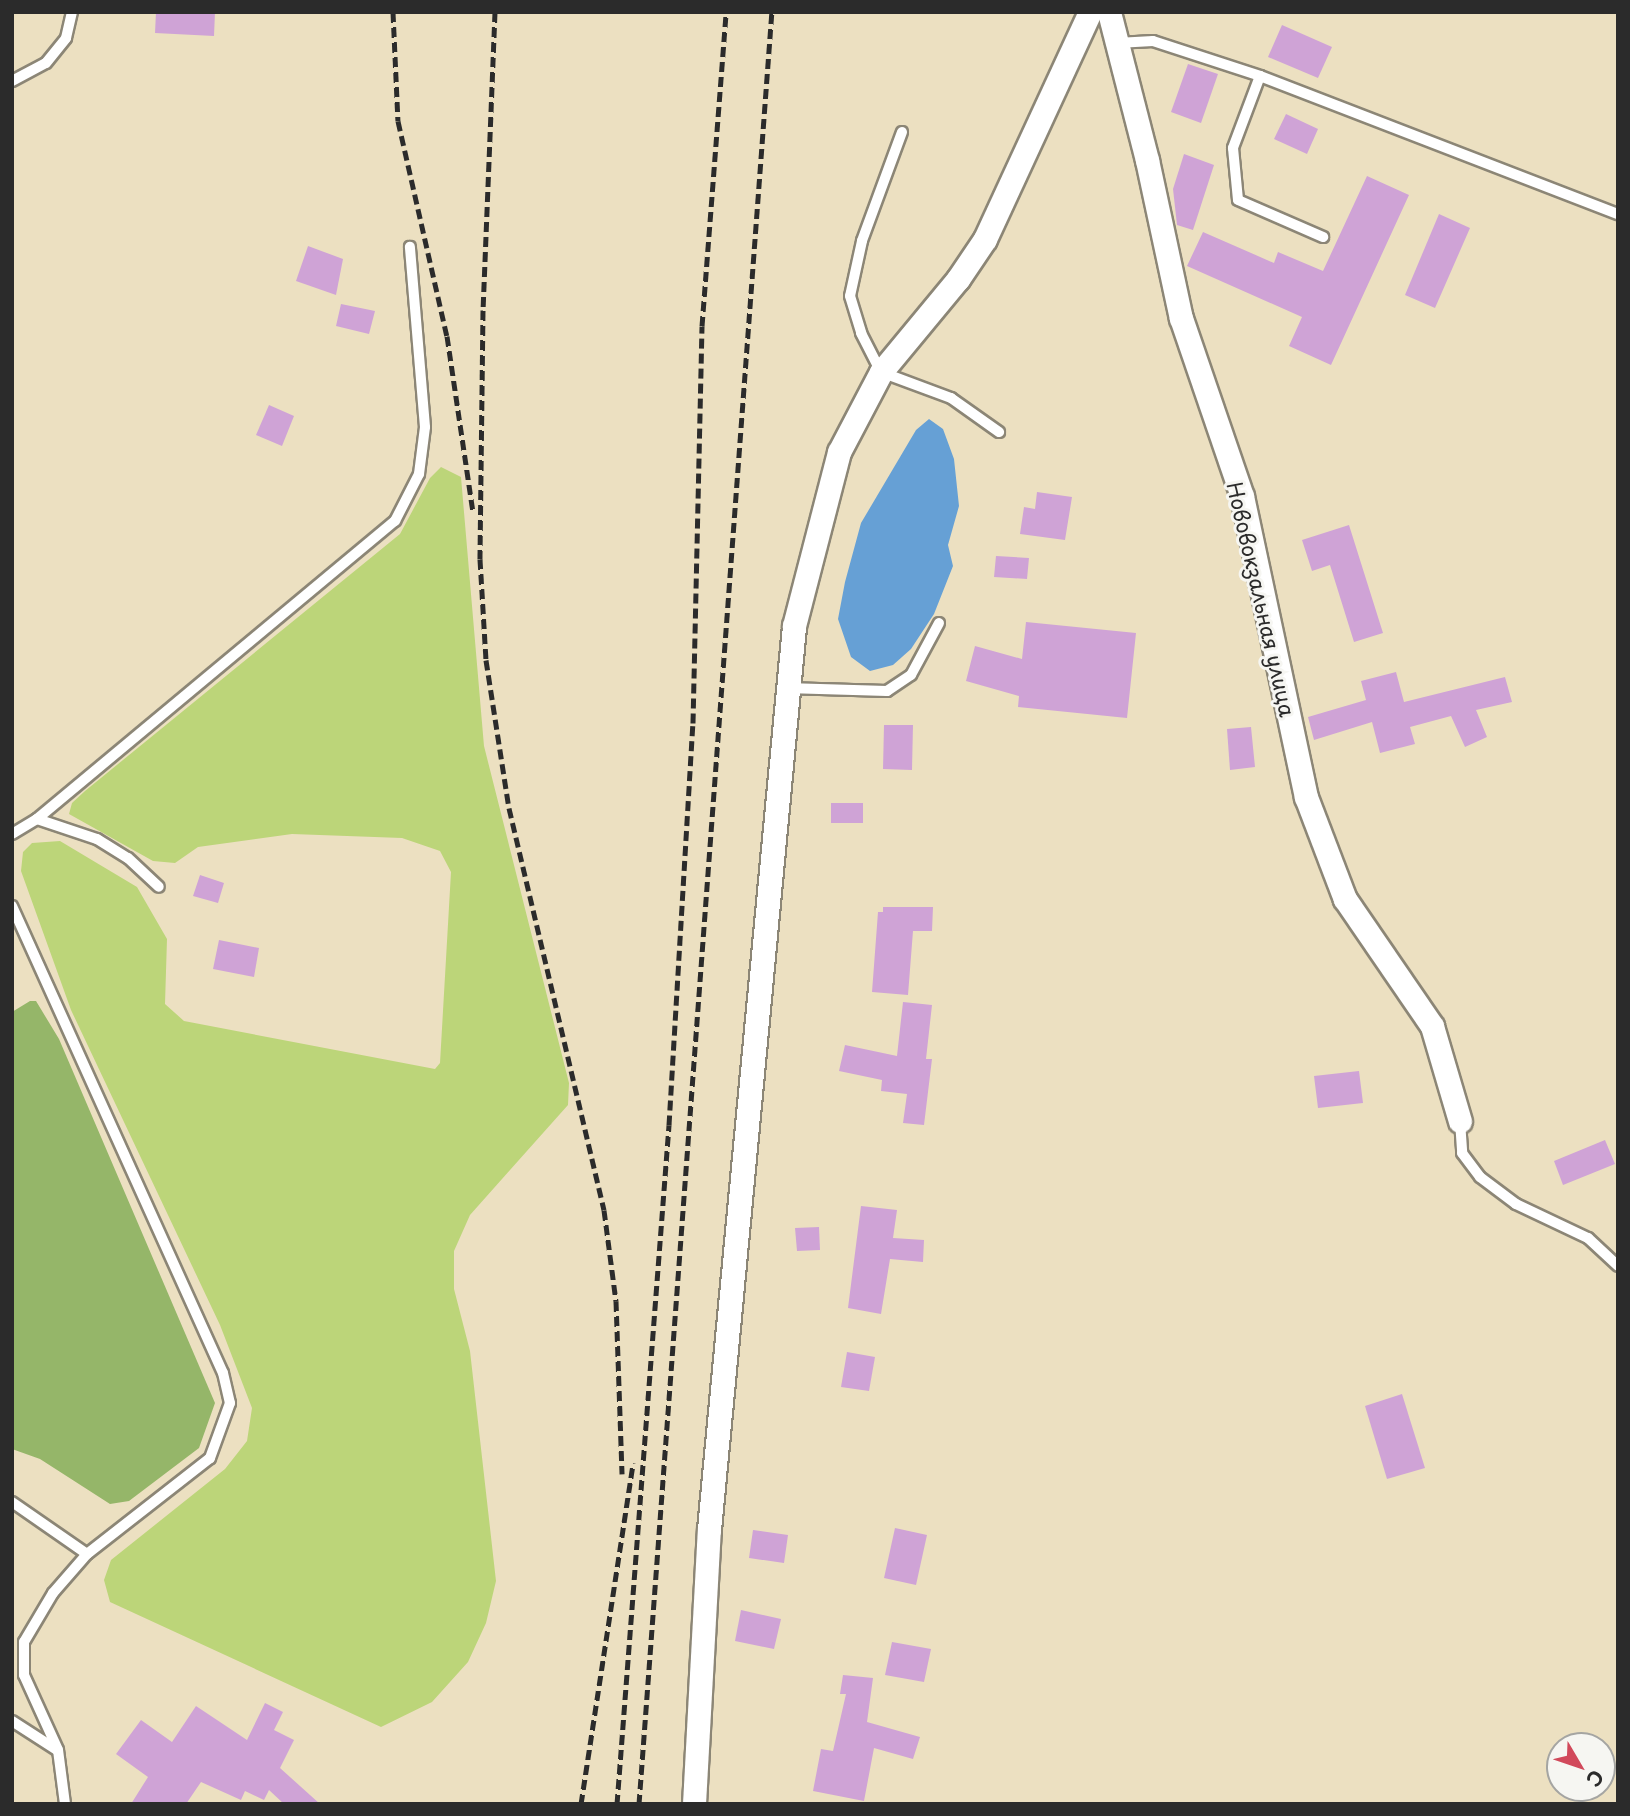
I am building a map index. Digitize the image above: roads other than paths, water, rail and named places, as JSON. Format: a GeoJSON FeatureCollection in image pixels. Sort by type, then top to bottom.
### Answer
{"type":"FeatureCollection","features":[{"type":"Feature","properties":{"kind":"street"},"geometry":{"type":"LineString","coordinates":[[694,1804],[709,1529],[786,688],[794,626],[839,452],[881,372],[958,279],[985,239],[1090,12]]}},
{"type":"Feature","properties":{"kind":"street","name":"Нововокзальная улица"},"geometry":{"type":"LineString","coordinates":[[1109,12],[1147,160],[1181,318],[1242,496],[1306,797],[1345,899],[1432,1026],[1460,1121]]}},
{"type":"Feature","properties":{"kind":"lane"},"geometry":{"type":"LineString","coordinates":[[12,81],[46,63],[66,38],[72,12]]}},
{"type":"Feature","properties":{"kind":"lane"},"geometry":{"type":"LineString","coordinates":[[1116,43],[1153,41],[1260,76],[1618,214]]}},
{"type":"Feature","properties":{"kind":"lane"},"geometry":{"type":"LineString","coordinates":[[1260,76],[1233,148],[1238,200],[1323,237]]}},
{"type":"Feature","properties":{"kind":"lane"},"geometry":{"type":"LineString","coordinates":[[902,132],[862,241],[850,296],[861,333],[881,372],[951,398],[999,432]]}},
{"type":"Feature","properties":{"kind":"lane"},"geometry":{"type":"LineString","coordinates":[[12,834],[37,819],[395,521],[419,474],[425,428],[410,247]]}},
{"type":"Feature","properties":{"kind":"lane"},"geometry":{"type":"LineString","coordinates":[[786,688],[887,691],[911,675],[939,623]]}},
{"type":"Feature","properties":{"kind":"lane"},"geometry":{"type":"LineString","coordinates":[[37,819],[97,839],[128,858],[159,887]]}},
{"type":"Feature","properties":{"kind":"lane"},"geometry":{"type":"LineString","coordinates":[[12,906],[223,1374],[230,1403],[210,1458],[87,1554],[53,1594],[24,1642],[24,1675],[58,1751],[65,1804]]}},
{"type":"Feature","properties":{"kind":"lane"},"geometry":{"type":"LineString","coordinates":[[1460,1121],[1462,1153],[1480,1177],[1516,1204],[1588,1238],[1618,1266]]}},
{"type":"Feature","properties":{"kind":"lane"},"geometry":{"type":"LineString","coordinates":[[12,1502],[87,1554]]}},
{"type":"Feature","properties":{"kind":"lane"},"geometry":{"type":"LineString","coordinates":[[12,1721],[58,1751]]}},
{"type":"Feature","properties":{"kind":"water"},"geometry":{"type":"Polygon","coordinates":[[[929,419],[943,429],[954,459],[959,506],[948,545],[953,566],[934,614],[911,649],[893,665],[870,671],[851,657],[838,619],[845,582],[861,523],[916,430],[929,419]]]}},
{"type":"Feature","properties":{"kind":"railway"},"geometry":{"type":"LineString","coordinates":[[393,12],[398,121],[447,336],[473,512]]}},
{"type":"Feature","properties":{"kind":"railway"},"geometry":{"type":"LineString","coordinates":[[495,12],[483,310],[480,559],[486,660],[509,808],[604,1210],[616,1301],[622,1474]]}},
{"type":"Feature","properties":{"kind":"railway"},"geometry":{"type":"LineString","coordinates":[[617,1804],[669,1125],[693,723],[702,326],[726,12]]}},
{"type":"Feature","properties":{"kind":"railway"},"geometry":{"type":"LineString","coordinates":[[639,1804],[772,12]]}},
{"type":"Feature","properties":{"kind":"railway"},"geometry":{"type":"LineString","coordinates":[[581,1804],[633,1463]]}}]}
